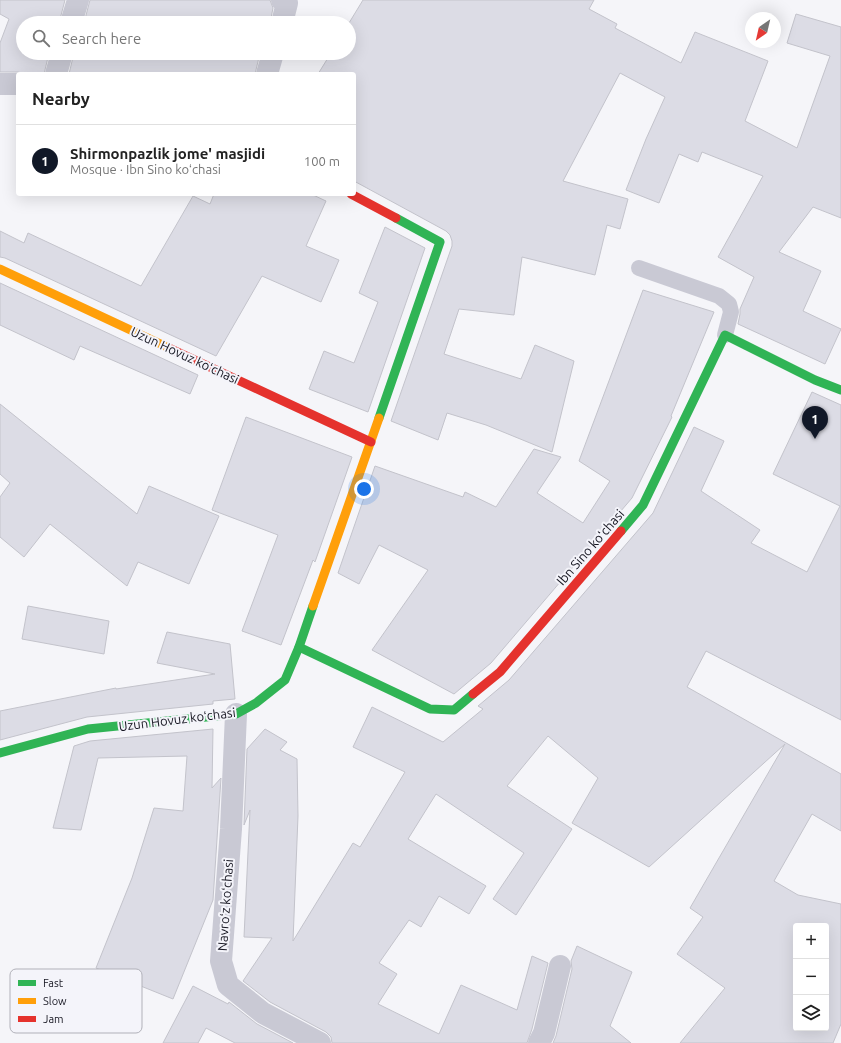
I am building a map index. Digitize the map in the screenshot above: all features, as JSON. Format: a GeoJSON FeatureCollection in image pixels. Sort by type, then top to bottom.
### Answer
{"type":"FeatureCollection","features":[{"type":"Feature","properties":{"kind":"street"},"geometry":{"type":"LineString","coordinates":[[73,16],[78,0]]}},
{"type":"Feature","properties":{"kind":"street"},"geometry":{"type":"LineString","coordinates":[[282,0],[287,3],[284,16]]}},
{"type":"Feature","properties":{"kind":"street"},"geometry":{"type":"LineString","coordinates":[[57,72],[60,60]]}},
{"type":"Feature","properties":{"kind":"street"},"geometry":{"type":"LineString","coordinates":[[268,72],[271,60]]}},
{"type":"Feature","properties":{"kind":"street"},"geometry":{"type":"LineString","coordinates":[[0,84],[16,84]]}},
{"type":"Feature","properties":{"kind":"street","name":"Uzun Hovuz koʻchasi"},"geometry":{"type":"LineString","coordinates":[[0,753],[88,729],[236,714],[256,704],[285,680],[299,647],[440,242],[356,196]]}},
{"type":"Feature","properties":{"kind":"street","name":"Uzun Hovuz koʻchasi"},"geometry":{"type":"LineString","coordinates":[[0,269],[371,442]]}},
{"type":"Feature","properties":{"kind":"street"},"geometry":{"type":"LineString","coordinates":[[725,335],[815,380],[841,390]]}},
{"type":"Feature","properties":{"kind":"street","name":"Ibn Sino koʻchasi"},"geometry":{"type":"LineString","coordinates":[[299,647],[430,709],[454,710],[500,672],[643,505],[725,335]]}},
{"type":"Feature","properties":{"kind":"street","name":"Navroʻz koʻchasi"},"geometry":{"type":"LineString","coordinates":[[236,714],[231,829],[221,961],[228,985],[263,1013],[320,1043]]}},
{"type":"Feature","properties":{"kind":"street"},"geometry":{"type":"LineString","coordinates":[[539,1043],[544,1033],[560,966]]}},
{"type":"Feature","properties":{"kind":"lane"},"geometry":{"type":"LineString","coordinates":[[639,268],[719,296],[729,304],[731,312],[725,335]]}},
{"type":"Feature","properties":{"kind":"building"},"geometry":{"type":"Polygon","coordinates":[[[0,0],[65,0],[61,16],[16,16],[16,60],[47,60],[44,72],[0,72],[0,43],[9,19],[0,14],[0,0]]]}},
{"type":"Feature","properties":{"kind":"building"},"geometry":{"type":"Polygon","coordinates":[[[90,0],[270,0],[273,8],[271,16],[86,16],[90,0]]]}},
{"type":"Feature","properties":{"kind":"building"},"geometry":{"type":"Polygon","coordinates":[[[363,0],[594,0],[589,9],[617,24],[615,28],[681,63],[695,32],[768,61],[745,121],[797,148],[830,56],[787,43],[796,14],[841,27],[841,218],[813,207],[779,252],[821,271],[803,311],[841,329],[825,364],[738,324],[740,309],[754,277],[718,257],[763,176],[702,152],[698,162],[679,154],[659,203],[626,190],[646,139],[665,97],[620,73],[563,181],[628,199],[620,229],[607,225],[595,275],[522,257],[514,315],[459,309],[444,354],[521,379],[535,345],[574,361],[552,452],[486,425],[447,413],[438,440],[391,421],[452,246],[452,241],[450,235],[446,231],[356,182],[356,72],[319,72],[327,60],[356,60],[356,16],[353,16],[363,0]]]}},
{"type":"Feature","properties":{"kind":"building"},"geometry":{"type":"Polygon","coordinates":[[[72,60],[258,60],[255,72],[69,72],[72,60]]]}},
{"type":"Feature","properties":{"kind":"building"},"geometry":{"type":"Polygon","coordinates":[[[193,196],[210,204],[213,196],[315,196],[326,201],[306,246],[339,260],[321,302],[262,276],[216,356],[0,257],[0,231],[24,243],[28,233],[141,286],[193,196]]]}},
{"type":"Feature","properties":{"kind":"building"},"geometry":{"type":"Polygon","coordinates":[[[385,227],[425,248],[368,412],[309,389],[324,351],[354,363],[378,302],[359,293],[385,227]]]}},
{"type":"Feature","properties":{"kind":"building"},"geometry":{"type":"Polygon","coordinates":[[[0,283],[198,375],[190,394],[80,346],[74,360],[0,325],[0,283]]]}},
{"type":"Feature","properties":{"kind":"building"},"geometry":{"type":"Polygon","coordinates":[[[643,290],[714,312],[671,416],[672,417],[632,498],[491,663],[454,694],[372,650],[428,570],[379,545],[359,584],[338,573],[375,466],[463,497],[465,492],[496,507],[534,449],[561,457],[537,493],[583,523],[610,481],[579,461],[643,290]]]}},
{"type":"Feature","properties":{"kind":"building"},"geometry":{"type":"Polygon","coordinates":[[[812,392],[841,405],[841,720],[706,651],[687,687],[841,774],[841,831],[812,814],[774,881],[798,895],[841,904],[841,1024],[833,1043],[680,1043],[725,988],[677,954],[703,917],[690,908],[785,744],[649,867],[572,823],[598,778],[548,736],[507,786],[572,829],[516,915],[493,899],[524,853],[436,794],[408,839],[486,886],[469,914],[439,896],[421,927],[409,920],[379,963],[397,974],[378,1004],[439,1034],[461,985],[517,1010],[532,956],[548,963],[532,1029],[527,1043],[332,1043],[331,1037],[326,1032],[270,1002],[243,981],[272,938],[244,937],[250,810],[244,825],[247,749],[265,729],[287,742],[280,750],[297,759],[298,816],[293,941],[353,843],[360,847],[405,772],[353,747],[372,707],[443,742],[483,709],[478,706],[509,680],[653,513],[694,427],[724,441],[701,491],[760,530],[751,543],[807,572],[840,506],[773,474],[812,392]]]}},
{"type":"Feature","properties":{"kind":"building"},"geometry":{"type":"Polygon","coordinates":[[[0,404],[137,514],[149,486],[219,516],[189,584],[138,562],[127,586],[50,524],[24,557],[0,537],[0,497],[10,483],[0,474],[0,404]]]}},
{"type":"Feature","properties":{"kind":"building"},"geometry":{"type":"Polygon","coordinates":[[[246,417],[352,457],[315,562],[313,560],[281,645],[242,631],[278,535],[212,510],[246,417]]]}},
{"type":"Feature","properties":{"kind":"building"},"geometry":{"type":"Polygon","coordinates":[[[28,606],[109,621],[104,654],[22,639],[28,606]]]}},
{"type":"Feature","properties":{"kind":"building"},"geometry":{"type":"Polygon","coordinates":[[[167,632],[230,644],[235,699],[213,701],[213,704],[87,717],[0,740],[0,711],[116,688],[215,674],[157,663],[167,632]]]}},
{"type":"Feature","properties":{"kind":"building"},"geometry":{"type":"Polygon","coordinates":[[[213,729],[212,788],[221,778],[213,900],[173,999],[142,987],[142,969],[96,968],[132,878],[154,808],[183,811],[187,756],[98,758],[81,830],[53,828],[74,746],[90,741],[213,729]]]}},
{"type":"Feature","properties":{"kind":"building"},"geometry":{"type":"Polygon","coordinates":[[[577,946],[632,972],[610,1026],[631,1043],[553,1043],[572,969],[571,961],[577,946]]]}},
{"type":"Feature","properties":{"kind":"building"},"geometry":{"type":"Polygon","coordinates":[[[193,986],[228,1004],[229,1002],[257,1024],[293,1043],[235,1043],[206,1028],[198,1043],[163,1043],[193,986]]]}},
{"type":"Feature","properties":{"kind":"traffic: fast"},"geometry":{"type":"LineString","coordinates":[[379,418],[440,242],[396,218]]}},
{"type":"Feature","properties":{"kind":"traffic: fast"},"geometry":{"type":"LineString","coordinates":[[621,531],[643,505],[725,335],[815,380],[841,390]]}},
{"type":"Feature","properties":{"kind":"traffic: fast"},"geometry":{"type":"LineString","coordinates":[[0,753],[88,729],[236,714],[256,703],[285,680],[299,647],[313,606]]}},
{"type":"Feature","properties":{"kind":"traffic: fast"},"geometry":{"type":"LineString","coordinates":[[299,647],[430,709],[454,710],[473,694]]}},
{"type":"Feature","properties":{"kind":"traffic: slow"},"geometry":{"type":"LineString","coordinates":[[0,269],[169,348]]}},
{"type":"Feature","properties":{"kind":"traffic: slow"},"geometry":{"type":"LineString","coordinates":[[313,606],[379,418]]}},
{"type":"Feature","properties":{"kind":"traffic: jam"},"geometry":{"type":"LineString","coordinates":[[355,196],[396,218]]}},
{"type":"Feature","properties":{"kind":"traffic: jam"},"geometry":{"type":"LineString","coordinates":[[169,348],[371,442]]}},
{"type":"Feature","properties":{"kind":"traffic: jam"},"geometry":{"type":"LineString","coordinates":[[473,694],[500,672],[621,531]]}},
{"type":"Feature","properties":{"kind":"place","name":"Shirmonpazlik jome' masjidi"},"geometry":{"type":"Point","coordinates":[815,439]}}]}
